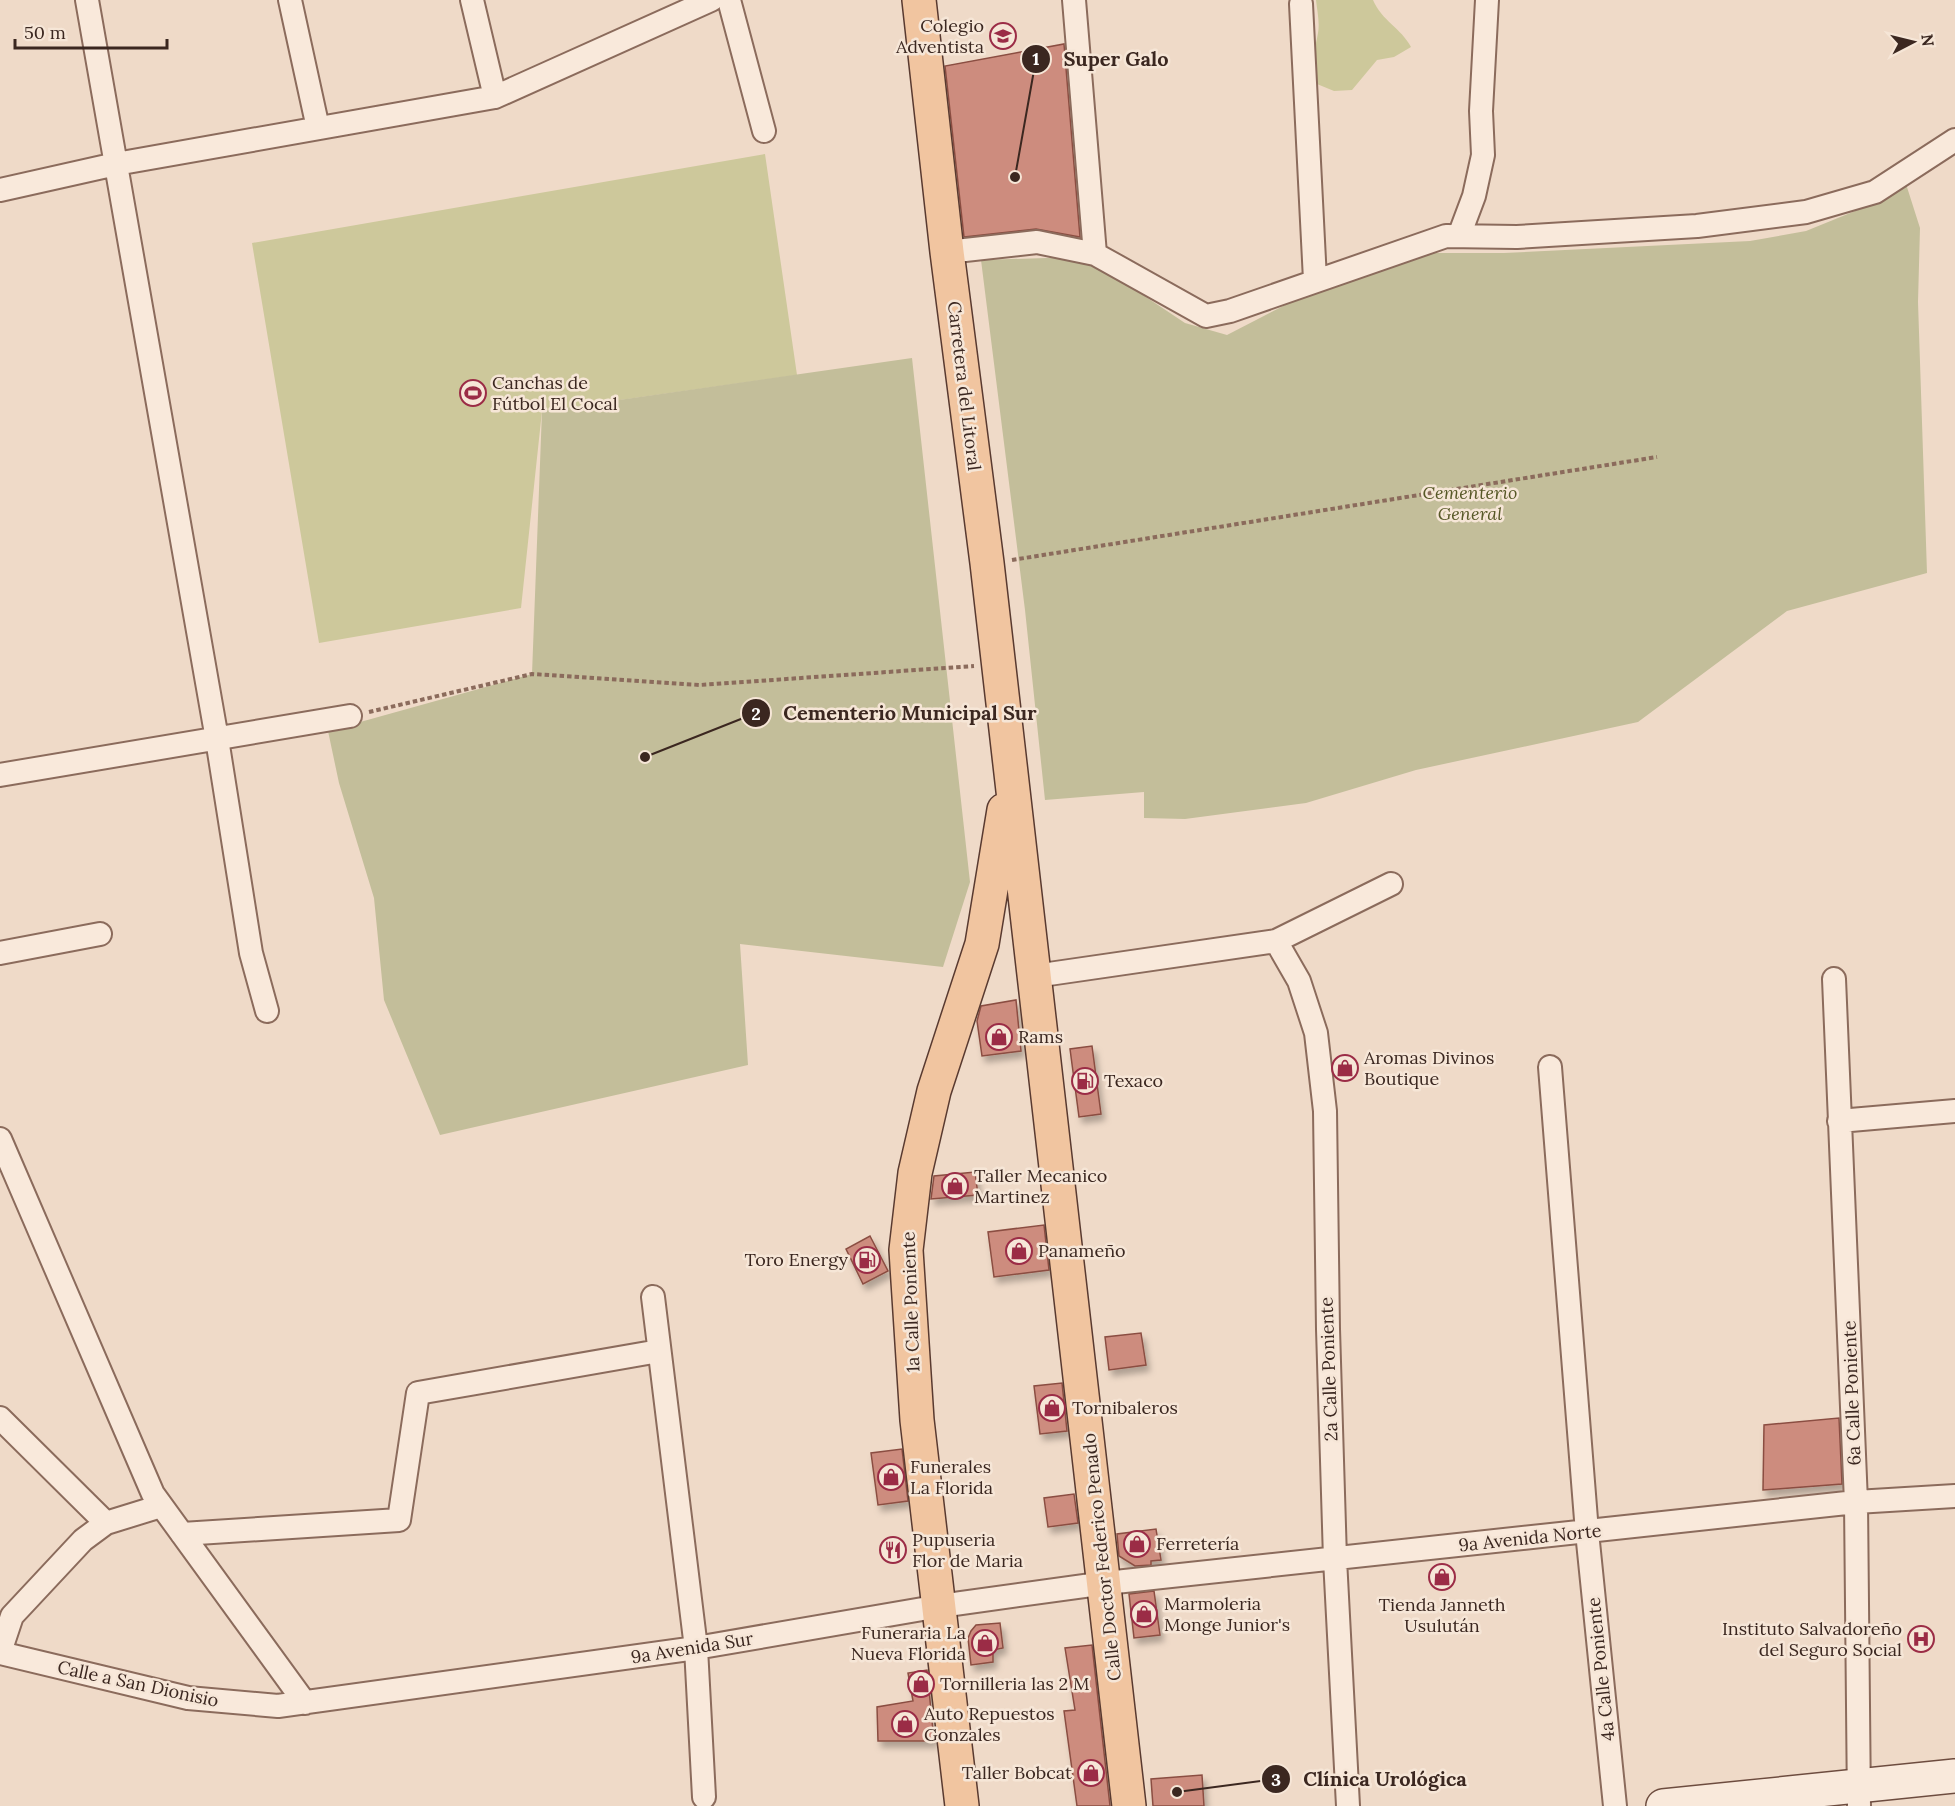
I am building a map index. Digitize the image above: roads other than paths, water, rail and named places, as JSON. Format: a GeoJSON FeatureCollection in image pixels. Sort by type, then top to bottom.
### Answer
{"type":"FeatureCollection","features":[{"type":"Feature","properties":{"kind":"main road","name":"Carretera del Litoral"},"geometry":{"type":"LineString","coordinates":[[919,0],[1010,772]]}},
{"type":"Feature","properties":{"kind":"main road","name":"1a Calle Poniente"},"geometry":{"type":"LineString","coordinates":[[962,1806],[917,1419],[906,1250],[915,1173],[934,1091],[982,944],[1010,772]]}},
{"type":"Feature","properties":{"kind":"main road","name":"Calle Doctor Federico Penado"},"geometry":{"type":"LineString","coordinates":[[1010,772],[1106,1583],[1129,1806]]}},
{"type":"Feature","properties":{"kind":"main road"},"geometry":{"type":"LineString","coordinates":[[982,944],[994,939],[1008,939],[1034,968]]}},
{"type":"Feature","properties":{"kind":"street"},"geometry":{"type":"LineString","coordinates":[[87,0],[217,739],[251,953],[267,1011]]}},
{"type":"Feature","properties":{"kind":"street"},"geometry":{"type":"LineString","coordinates":[[290,0],[318,128]]}},
{"type":"Feature","properties":{"kind":"street"},"geometry":{"type":"LineString","coordinates":[[472,0],[495,97]]}},
{"type":"Feature","properties":{"kind":"street"},"geometry":{"type":"LineString","coordinates":[[729,0],[764,131]]}},
{"type":"Feature","properties":{"kind":"street"},"geometry":{"type":"LineString","coordinates":[[1074,0],[1095,254]]}},
{"type":"Feature","properties":{"kind":"street"},"geometry":{"type":"LineString","coordinates":[[1459,236],[1474,196],[1483,155],[1481,111],[1487,0]]}},
{"type":"Feature","properties":{"kind":"street"},"geometry":{"type":"LineString","coordinates":[[0,190],[116,164],[495,97],[699,3]]}},
{"type":"Feature","properties":{"kind":"street"},"geometry":{"type":"LineString","coordinates":[[1301,4],[1315,280]]}},
{"type":"Feature","properties":{"kind":"street"},"geometry":{"type":"LineString","coordinates":[[947,252],[1037,242],[1095,254],[1206,316],[1230,311],[1446,236],[1516,237],[1697,226],[1806,212],[1875,192],[1955,140]]}},
{"type":"Feature","properties":{"kind":"street"},"geometry":{"type":"LineString","coordinates":[[0,775],[350,716]]}},
{"type":"Feature","properties":{"kind":"street"},"geometry":{"type":"LineString","coordinates":[[1034,968],[1276,941],[1391,884]]}},
{"type":"Feature","properties":{"kind":"street"},"geometry":{"type":"LineString","coordinates":[[0,953],[100,934]]}},
{"type":"Feature","properties":{"kind":"street","name":"2a Calle Poniente"},"geometry":{"type":"LineString","coordinates":[[1276,941],[1299,981],[1316,1033],[1325,1111],[1328,1329],[1335,1559],[1348,1806]]}},
{"type":"Feature","properties":{"kind":"street","name":"6a Calle Poniente"},"geometry":{"type":"LineString","coordinates":[[1834,979],[1856,1502],[1859,1795]]}},
{"type":"Feature","properties":{"kind":"street","name":"4a Calle Poniente"},"geometry":{"type":"LineString","coordinates":[[1550,1067],[1587,1532],[1615,1806]]}},
{"type":"Feature","properties":{"kind":"street"},"geometry":{"type":"LineString","coordinates":[[1839,1121],[1955,1111]]}},
{"type":"Feature","properties":{"kind":"street"},"geometry":{"type":"LineString","coordinates":[[0,1139],[153,1494],[305,1703]]}},
{"type":"Feature","properties":{"kind":"street"},"geometry":{"type":"LineString","coordinates":[[653,1296],[696,1648],[704,1797]]}},
{"type":"Feature","properties":{"kind":"street"},"geometry":{"type":"LineString","coordinates":[[182,1534],[399,1520],[418,1393],[659,1351]]}},
{"type":"Feature","properties":{"kind":"street"},"geometry":{"type":"LineString","coordinates":[[0,1418],[106,1523]]}},
{"type":"Feature","properties":{"kind":"street","name":"9a Avenida Norte"},"geometry":{"type":"LineString","coordinates":[[1106,1583],[1856,1502],[1955,1496]]}},
{"type":"Feature","properties":{"kind":"street"},"geometry":{"type":"LineString","coordinates":[[0,1652],[12,1616],[83,1540],[106,1523],[161,1506]]}},
{"type":"Feature","properties":{"kind":"street","name":"9a Avenida Sur"},"geometry":{"type":"LineString","coordinates":[[278,1706],[696,1648],[940,1606],[1106,1583]]}},
{"type":"Feature","properties":{"kind":"street","name":"Calle a San Dionisio"},"geometry":{"type":"LineString","coordinates":[[0,1652],[188,1698],[278,1706]]}},
{"type":"Feature","properties":{"kind":"street"},"geometry":{"type":"LineString","coordinates":[[1663,1806],[1859,1795],[1955,1776]]}},
{"type":"Feature","properties":{"kind":"place","name":"Colegio Adventista"},"geometry":{"type":"Point","coordinates":[1003,36]}},
{"type":"Feature","properties":{"kind":"place","name":"Super Galo"},"geometry":{"type":"Point","coordinates":[1015,177]}},
{"type":"Feature","properties":{"kind":"place","name":"Canchas de Fútbol El Cocal"},"geometry":{"type":"Point","coordinates":[473,393]}},
{"type":"Feature","properties":{"kind":"place","name":"Cementerio Municipal Sur"},"geometry":{"type":"Point","coordinates":[645,757]}},
{"type":"Feature","properties":{"kind":"place","name":"Rams"},"geometry":{"type":"Point","coordinates":[999,1037]}},
{"type":"Feature","properties":{"kind":"place","name":"Aromas Divinos Boutique"},"geometry":{"type":"Point","coordinates":[1345,1068]}},
{"type":"Feature","properties":{"kind":"place","name":"Texaco"},"geometry":{"type":"Point","coordinates":[1085,1081]}},
{"type":"Feature","properties":{"kind":"place","name":"Taller Mecanico Martinez"},"geometry":{"type":"Point","coordinates":[955,1186]}},
{"type":"Feature","properties":{"kind":"place","name":"Panameño"},"geometry":{"type":"Point","coordinates":[1019,1251]}},
{"type":"Feature","properties":{"kind":"place","name":"Toro Energy"},"geometry":{"type":"Point","coordinates":[867,1260]}},
{"type":"Feature","properties":{"kind":"place","name":"Tornibaleros"},"geometry":{"type":"Point","coordinates":[1052,1408]}},
{"type":"Feature","properties":{"kind":"place","name":"Funerales La Florida"},"geometry":{"type":"Point","coordinates":[891,1477]}},
{"type":"Feature","properties":{"kind":"place","name":"Ferretería"},"geometry":{"type":"Point","coordinates":[1137,1544]}},
{"type":"Feature","properties":{"kind":"place","name":"Pupuseria Flor de Maria"},"geometry":{"type":"Point","coordinates":[893,1550]}},
{"type":"Feature","properties":{"kind":"place","name":"Tienda Janneth Usulután"},"geometry":{"type":"Point","coordinates":[1442,1577]}},
{"type":"Feature","properties":{"kind":"place","name":"Marmoleria Monge Junior's"},"geometry":{"type":"Point","coordinates":[1144,1614]}},
{"type":"Feature","properties":{"kind":"place","name":"Instituto Salvadoreño del Seguro Social"},"geometry":{"type":"Point","coordinates":[1921,1639]}},
{"type":"Feature","properties":{"kind":"place","name":"Funeraria La Nueva Florida"},"geometry":{"type":"Point","coordinates":[985,1643]}},
{"type":"Feature","properties":{"kind":"place","name":"Tornilleria las 2 M"},"geometry":{"type":"Point","coordinates":[921,1684]}},
{"type":"Feature","properties":{"kind":"place","name":"Auto Repuestos Gonzales"},"geometry":{"type":"Point","coordinates":[905,1724]}},
{"type":"Feature","properties":{"kind":"place","name":"Taller Bobcat"},"geometry":{"type":"Point","coordinates":[1091,1773]}},
{"type":"Feature","properties":{"kind":"place","name":"Clínica Urológica"},"geometry":{"type":"Point","coordinates":[1177,1792]}},
{"type":"Feature","properties":{"kind":"park label","name":"Cementerio General"},"geometry":{"type":"Point","coordinates":[1470,503]}}]}
